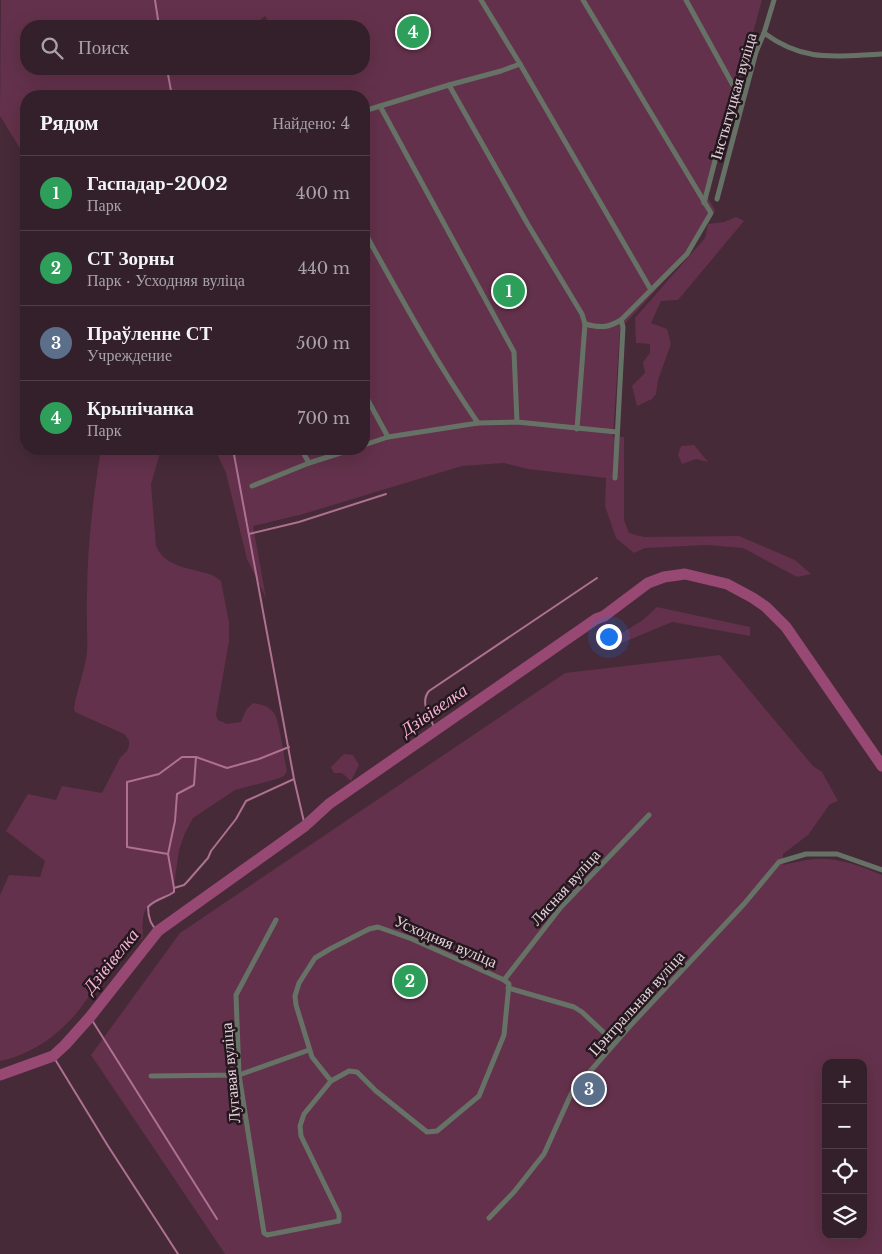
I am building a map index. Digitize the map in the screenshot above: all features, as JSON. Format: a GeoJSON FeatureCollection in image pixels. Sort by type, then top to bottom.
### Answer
{"type":"FeatureCollection","features":[{"type":"Feature","properties":{"kind":"street"},"geometry":{"type":"LineString","coordinates":[[481,0],[651,290]]}},
{"type":"Feature","properties":{"kind":"street"},"geometry":{"type":"LineString","coordinates":[[583,0],[711,213],[687,254],[622,320],[610,326],[599,328],[585,324]]}},
{"type":"Feature","properties":{"kind":"street"},"geometry":{"type":"LineString","coordinates":[[686,0],[734,87],[704,203]]}},
{"type":"Feature","properties":{"kind":"street","name":"Інстытуцкая вуліца"},"geometry":{"type":"LineString","coordinates":[[717,199],[756,52],[774,0]]}},
{"type":"Feature","properties":{"kind":"street"},"geometry":{"type":"LineString","coordinates":[[764,33],[783,46],[812,56],[882,54]]}},
{"type":"Feature","properties":{"kind":"street"},"geometry":{"type":"LineString","coordinates":[[370,109],[501,72],[520,64]]}},
{"type":"Feature","properties":{"kind":"street"},"geometry":{"type":"LineString","coordinates":[[450,85],[527,223],[582,314],[585,324],[577,429]]}},
{"type":"Feature","properties":{"kind":"street"},"geometry":{"type":"LineString","coordinates":[[380,106],[514,352],[518,422]]}},
{"type":"Feature","properties":{"kind":"street"},"geometry":{"type":"LineString","coordinates":[[370,242],[460,397],[478,423]]}},
{"type":"Feature","properties":{"kind":"street"},"geometry":{"type":"LineString","coordinates":[[615,478],[622,320]]}},
{"type":"Feature","properties":{"kind":"street"},"geometry":{"type":"LineString","coordinates":[[370,403],[388,437]]}},
{"type":"Feature","properties":{"kind":"street"},"geometry":{"type":"LineString","coordinates":[[370,443],[388,437],[478,423],[518,422],[617,432]]}},
{"type":"Feature","properties":{"kind":"street"},"geometry":{"type":"LineString","coordinates":[[304,455],[309,463]]}},
{"type":"Feature","properties":{"kind":"street"},"geometry":{"type":"LineString","coordinates":[[252,486],[334,455]]}},
{"type":"Feature","properties":{"kind":"street","name":"Лясная вуліца"},"geometry":{"type":"LineString","coordinates":[[504,980],[561,907],[649,815]]}},
{"type":"Feature","properties":{"kind":"street","name":"Цэнтральная вуліца"},"geometry":{"type":"LineString","coordinates":[[489,1218],[514,1192],[544,1154],[572,1092],[744,904],[779,862],[806,854],[837,854],[882,870]]}},
{"type":"Feature","properties":{"kind":"street","name":"Лугавая вуліца"},"geometry":{"type":"LineString","coordinates":[[276,920],[236,995],[239,1075],[264,1233],[270,1235],[339,1220],[339,1214],[301,1136],[300,1126],[304,1114],[331,1081]]}},
{"type":"Feature","properties":{"kind":"street","name":"Усходняя вуліца"},"geometry":{"type":"LineString","coordinates":[[310,1050],[294,996],[299,983],[315,958],[369,929],[378,927],[412,939],[504,980]]}},
{"type":"Feature","properties":{"kind":"street"},"geometry":{"type":"LineString","coordinates":[[151,1076],[239,1075],[310,1050],[312,1057],[331,1081],[349,1071],[357,1072],[376,1091],[427,1132],[437,1132],[479,1096],[504,1035],[509,984],[504,980]]}},
{"type":"Feature","properties":{"kind":"street","name":"Усходняя вуліца"},"geometry":{"type":"LineString","coordinates":[[508,988],[574,1007],[582,1012],[615,1043]]}},
{"type":"Feature","properties":{"kind":"shaded area"},"geometry":{"type":"Polygon","coordinates":[[[1,0],[762,0],[708,198],[715,210],[690,253],[620,329],[613,437],[624,437],[624,520],[629,533],[644,537],[739,536],[795,560],[811,574],[797,577],[743,548],[707,545],[645,548],[634,553],[616,538],[605,506],[606,478],[528,469],[504,463],[462,466],[303,514],[253,526],[266,598],[247,559],[226,473],[218,455],[370,455],[370,90],[20,90],[20,148],[0,116],[1,0]]]}},
{"type":"Feature","properties":{"kind":"shaded area"},"geometry":{"type":"Polygon","coordinates":[[[736,217],[744,221],[678,300],[661,301],[651,323],[667,329],[671,344],[658,380],[656,394],[652,399],[637,406],[632,386],[645,373],[643,362],[650,353],[650,344],[636,343],[635,318],[705,238],[708,224],[724,222],[736,217]]]}},
{"type":"Feature","properties":{"kind":"shaded area"},"geometry":{"type":"Polygon","coordinates":[[[694,445],[708,462],[696,459],[682,464],[678,455],[681,446],[694,445]]]}},
{"type":"Feature","properties":{"kind":"shaded area"},"geometry":{"type":"Polygon","coordinates":[[[100,455],[159,455],[151,484],[156,546],[169,561],[214,576],[221,581],[229,623],[229,641],[216,715],[218,720],[227,724],[241,722],[246,710],[253,703],[270,709],[274,713],[278,724],[287,771],[284,776],[277,779],[235,790],[193,818],[179,850],[173,893],[152,903],[146,910],[143,923],[143,938],[126,946],[66,1025],[46,1041],[24,1054],[0,1061],[0,895],[9,875],[40,877],[45,861],[6,831],[28,794],[56,800],[62,786],[102,793],[120,758],[129,746],[129,740],[124,734],[75,712],[74,708],[87,652],[87,579],[93,504],[100,455]]]}},
{"type":"Feature","properties":{"kind":"shaded area"},"geometry":{"type":"Polygon","coordinates":[[[657,607],[750,627],[750,636],[672,622],[619,644],[617,636],[643,620],[657,607]]]}},
{"type":"Feature","properties":{"kind":"shaded area"},"geometry":{"type":"Polygon","coordinates":[[[720,655],[813,766],[822,772],[838,801],[830,804],[808,835],[783,854],[783,865],[814,859],[832,859],[857,865],[882,875],[882,1254],[225,1254],[91,1055],[180,933],[565,673],[720,655]]]}},
{"type":"Feature","properties":{"kind":"shaded area"},"geometry":{"type":"Polygon","coordinates":[[[344,754],[353,755],[359,765],[351,781],[342,773],[334,773],[331,767],[344,754]]]}},
{"type":"Feature","properties":{"kind":"waterway"},"geometry":{"type":"LineString","coordinates":[[155,0],[158,20]]}},
{"type":"Feature","properties":{"kind":"waterway"},"geometry":{"type":"LineString","coordinates":[[168,75],[171,90]]}},
{"type":"Feature","properties":{"kind":"waterway"},"geometry":{"type":"LineString","coordinates":[[234,455],[294,779],[305,826]]}},
{"type":"Feature","properties":{"kind":"waterway"},"geometry":{"type":"LineString","coordinates":[[249,534],[299,522],[386,494]]}},
{"type":"Feature","properties":{"kind":"waterway","name":"Дзівівелка"},"geometry":{"type":"LineString","coordinates":[[0,1075],[53,1056],[90,1017],[158,931],[305,826],[329,804],[596,619],[604,616],[648,583],[664,577],[685,574],[727,584],[766,607],[786,627],[882,766]]}},
{"type":"Feature","properties":{"kind":"waterway"},"geometry":{"type":"LineString","coordinates":[[436,731],[425,701],[429,691],[597,578]]}},
{"type":"Feature","properties":{"kind":"waterway"},"geometry":{"type":"LineString","coordinates":[[174,888],[168,854],[127,847],[127,782],[159,774],[182,757],[196,757],[227,768],[259,759],[289,747]]}},
{"type":"Feature","properties":{"kind":"waterway"},"geometry":{"type":"LineString","coordinates":[[168,854],[175,821],[177,794],[194,785],[196,757]]}},
{"type":"Feature","properties":{"kind":"waterway"},"geometry":{"type":"LineString","coordinates":[[158,931],[150,921],[148,907],[174,892],[174,888],[187,882],[208,858],[211,851],[236,819],[246,801],[294,779]]}},
{"type":"Feature","properties":{"kind":"waterway"},"geometry":{"type":"LineString","coordinates":[[90,1017],[217,1219]]}},
{"type":"Feature","properties":{"kind":"waterway"},"geometry":{"type":"LineString","coordinates":[[53,1056],[108,1146],[178,1254]]}},
{"type":"Feature","properties":{"kind":"place","name":"Крынічанка"},"geometry":{"type":"Point","coordinates":[413,32]}},
{"type":"Feature","properties":{"kind":"place","name":"Гаспадар-2002"},"geometry":{"type":"Point","coordinates":[509,291]}},
{"type":"Feature","properties":{"kind":"place","name":"СТ Зорны"},"geometry":{"type":"Point","coordinates":[410,981]}},
{"type":"Feature","properties":{"kind":"place","name":"Праўленне СТ"},"geometry":{"type":"Point","coordinates":[589,1089]}}]}
